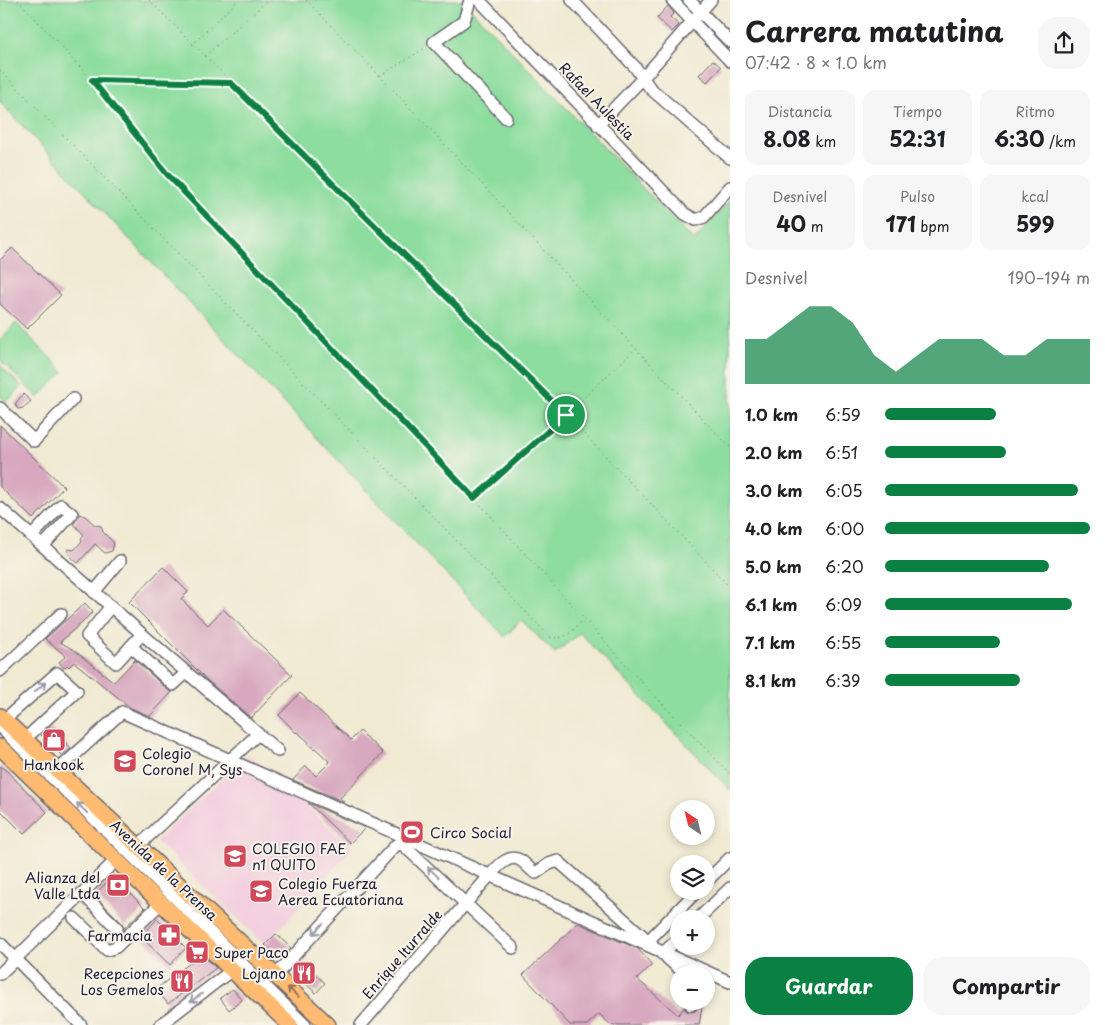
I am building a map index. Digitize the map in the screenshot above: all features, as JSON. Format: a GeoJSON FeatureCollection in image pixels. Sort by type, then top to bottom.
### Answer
{"type":"FeatureCollection","features":[{"type":"Feature","properties":{"kind":"main road","name":"Avenida de la Prensa"},"geometry":{"type":"LineString","coordinates":[[1,721],[58,770],[328,1025]]}},
{"type":"Feature","properties":{"kind":"main road","name":"Avenida de la Prensa"},"geometry":{"type":"LineString","coordinates":[[0,747],[160,903],[232,970],[283,1023]]}},
{"type":"Feature","properties":{"kind":"street"},"geometry":{"type":"LineString","coordinates":[[470,0],[464,22],[434,42],[506,118]]}},
{"type":"Feature","properties":{"kind":"street","name":"Rafael Aulestia"},"geometry":{"type":"LineString","coordinates":[[480,0],[685,214],[696,220],[704,217],[730,187]]}},
{"type":"Feature","properties":{"kind":"street"},"geometry":{"type":"LineString","coordinates":[[572,0],[635,68],[650,88],[730,158]]}},
{"type":"Feature","properties":{"kind":"street"},"geometry":{"type":"LineString","coordinates":[[672,0],[730,61]]}},
{"type":"Feature","properties":{"kind":"street"},"geometry":{"type":"LineString","coordinates":[[689,0],[730,42]]}},
{"type":"Feature","properties":{"kind":"street"},"geometry":{"type":"LineString","coordinates":[[598,125],[642,79],[711,0]]}},
{"type":"Feature","properties":{"kind":"street"},"geometry":{"type":"LineString","coordinates":[[0,408],[34,441],[73,399]]}},
{"type":"Feature","properties":{"kind":"street"},"geometry":{"type":"LineString","coordinates":[[32,536],[62,505],[72,514],[43,546]]}},
{"type":"Feature","properties":{"kind":"street"},"geometry":{"type":"LineString","coordinates":[[0,508],[186,673],[278,751]]}},
{"type":"Feature","properties":{"kind":"street"},"geometry":{"type":"LineString","coordinates":[[94,592],[120,561]]}},
{"type":"Feature","properties":{"kind":"street"},"geometry":{"type":"LineString","coordinates":[[111,606],[87,636],[116,663],[142,634]]}},
{"type":"Feature","properties":{"kind":"street"},"geometry":{"type":"LineString","coordinates":[[0,671],[61,614]]}},
{"type":"Feature","properties":{"kind":"street"},"geometry":{"type":"LineString","coordinates":[[131,646],[174,685],[186,673]]}},
{"type":"Feature","properties":{"kind":"street"},"geometry":{"type":"LineString","coordinates":[[24,739],[77,692],[57,673],[1,721],[305,1025]]}},
{"type":"Feature","properties":{"kind":"street"},"geometry":{"type":"LineString","coordinates":[[58,770],[122,712],[730,982]]}},
{"type":"Feature","properties":{"kind":"street"},"geometry":{"type":"LineString","coordinates":[[138,846],[258,734]]}},
{"type":"Feature","properties":{"kind":"street"},"geometry":{"type":"LineString","coordinates":[[276,976],[399,843],[466,902],[513,948]]}},
{"type":"Feature","properties":{"kind":"street","name":"Enrique Iturralde"},"geometry":{"type":"LineString","coordinates":[[361,1025],[466,902],[506,860],[512,858],[520,860],[529,870],[536,873],[549,864],[558,861],[648,940]]}},
{"type":"Feature","properties":{"kind":"street"},"geometry":{"type":"LineString","coordinates":[[0,974],[116,860]]}},
{"type":"Feature","properties":{"kind":"street"},"geometry":{"type":"LineString","coordinates":[[715,874],[729,861]]}},
{"type":"Feature","properties":{"kind":"street"},"geometry":{"type":"LineString","coordinates":[[707,910],[730,888]]}},
{"type":"Feature","properties":{"kind":"street"},"geometry":{"type":"LineString","coordinates":[[82,893],[117,928]]}},
{"type":"Feature","properties":{"kind":"street"},"geometry":{"type":"LineString","coordinates":[[675,965],[648,940],[688,900]]}},
{"type":"Feature","properties":{"kind":"street"},"geometry":{"type":"LineString","coordinates":[[74,918],[107,950],[110,950],[160,903]]}},
{"type":"Feature","properties":{"kind":"street"},"geometry":{"type":"LineString","coordinates":[[0,943],[81,1025]]}},
{"type":"Feature","properties":{"kind":"street"},"geometry":{"type":"LineString","coordinates":[[662,954],[670,946]]}},
{"type":"Feature","properties":{"kind":"street"},"geometry":{"type":"LineString","coordinates":[[160,1025],[232,970]]}},
{"type":"Feature","properties":{"kind":"path"},"geometry":{"type":"LineString","coordinates":[[18,0],[92,80],[167,174],[474,498],[649,690],[730,774]]}},
{"type":"Feature","properties":{"kind":"path"},"geometry":{"type":"LineString","coordinates":[[149,0],[204,57],[566,415],[730,587]]}},
{"type":"Feature","properties":{"kind":"path"},"geometry":{"type":"LineString","coordinates":[[192,45],[238,0]]}},
{"type":"Feature","properties":{"kind":"path"},"geometry":{"type":"LineString","coordinates":[[204,57],[268,0]]}},
{"type":"Feature","properties":{"kind":"path"},"geometry":{"type":"LineString","coordinates":[[306,0],[730,447]]}},
{"type":"Feature","properties":{"kind":"path"},"geometry":{"type":"LineString","coordinates":[[380,76],[434,42]]}},
{"type":"Feature","properties":{"kind":"path"},"geometry":{"type":"LineString","coordinates":[[0,70],[550,637],[566,637],[584,619]]}},
{"type":"Feature","properties":{"kind":"path"},"geometry":{"type":"LineString","coordinates":[[92,80],[231,83]]}},
{"type":"Feature","properties":{"kind":"path"},"geometry":{"type":"LineString","coordinates":[[474,498],[566,415],[635,349]]}},
{"type":"Feature","properties":{"kind":"shaded area","name":"Colegio Fuerza Aerea Ecuatoriana"},"geometry":{"type":"Polygon","coordinates":[[[248,754],[353,848],[265,945],[156,841],[248,754]]]}},
{"type":"Feature","properties":{"kind":"green space"},"geometry":{"type":"Polygon","coordinates":[[[0,0],[462,0],[694,241],[730,200],[730,790],[580,633],[555,653],[521,620],[505,637],[0,102],[0,0]]]}},
{"type":"Feature","properties":{"kind":"green space"},"geometry":{"type":"Polygon","coordinates":[[[16,323],[64,372],[38,398],[0,360],[0,340],[16,323]]]}},
{"type":"Feature","properties":{"kind":"green space"},"geometry":{"type":"Polygon","coordinates":[[[0,365],[22,387],[6,402],[0,396],[0,365]]]}},
{"type":"Feature","properties":{"kind":"building"},"geometry":{"type":"Polygon","coordinates":[[[668,6],[674,13],[670,17],[679,25],[672,32],[657,18],[668,6]]]}},
{"type":"Feature","properties":{"kind":"building"},"geometry":{"type":"Polygon","coordinates":[[[713,60],[721,67],[707,82],[699,75],[713,60]]]}},
{"type":"Feature","properties":{"kind":"building"},"geometry":{"type":"Polygon","coordinates":[[[12,248],[61,295],[27,329],[0,304],[0,260],[12,248]]]}},
{"type":"Feature","properties":{"kind":"building"},"geometry":{"type":"Polygon","coordinates":[[[23,394],[31,401],[23,408],[18,409],[15,404],[23,394]]]}},
{"type":"Feature","properties":{"kind":"building"},"geometry":{"type":"Polygon","coordinates":[[[0,425],[64,487],[33,519],[0,487],[0,425]]]}},
{"type":"Feature","properties":{"kind":"building"},"geometry":{"type":"Polygon","coordinates":[[[79,514],[85,516],[95,525],[101,526],[103,532],[114,543],[112,551],[105,553],[95,544],[78,563],[69,555],[68,549],[74,550],[82,541],[81,538],[84,535],[74,524],[79,514]]]}},
{"type":"Feature","properties":{"kind":"building"},"geometry":{"type":"Polygon","coordinates":[[[163,567],[188,592],[181,599],[208,625],[223,609],[292,675],[251,718],[208,681],[129,602],[163,567]]]}},
{"type":"Feature","properties":{"kind":"building"},"geometry":{"type":"Polygon","coordinates":[[[85,603],[93,612],[60,642],[74,650],[114,682],[135,660],[172,692],[150,716],[131,708],[74,662],[69,667],[67,665],[64,668],[59,662],[66,656],[45,639],[85,603]]]}},
{"type":"Feature","properties":{"kind":"building"},"geometry":{"type":"Polygon","coordinates":[[[300,693],[351,740],[360,731],[383,753],[340,798],[344,802],[293,780],[306,766],[316,776],[330,762],[308,744],[309,742],[296,733],[279,715],[300,693]]]}},
{"type":"Feature","properties":{"kind":"building","name":"Hankook"},"geometry":{"type":"Polygon","coordinates":[[[49,727],[71,748],[62,756],[41,735],[49,727]]]}},
{"type":"Feature","properties":{"kind":"building"},"geometry":{"type":"Polygon","coordinates":[[[0,766],[47,812],[24,834],[0,810],[0,766]]]}},
{"type":"Feature","properties":{"kind":"building"},"geometry":{"type":"Polygon","coordinates":[[[308,803],[365,828],[350,843],[308,803]]]}},
{"type":"Feature","properties":{"kind":"building"},"geometry":{"type":"Polygon","coordinates":[[[113,876],[145,908],[124,928],[122,923],[94,895],[113,876]]]}},
{"type":"Feature","properties":{"kind":"building"},"geometry":{"type":"Polygon","coordinates":[[[157,919],[186,948],[170,965],[141,937],[157,919]]]}},
{"type":"Feature","properties":{"kind":"building"},"geometry":{"type":"Polygon","coordinates":[[[578,923],[638,949],[652,965],[637,979],[670,1010],[678,1015],[682,1010],[688,1012],[702,1010],[699,1025],[611,1025],[599,1014],[587,1025],[570,1025],[523,975],[578,923]]]}},
{"type":"Feature","properties":{"kind":"building"},"geometry":{"type":"Polygon","coordinates":[[[276,934],[291,948],[280,960],[265,945],[276,934]]]}},
{"type":"Feature","properties":{"kind":"building","name":"Recepciones Los Gemelos"},"geometry":{"type":"Polygon","coordinates":[[[192,945],[216,968],[168,1004],[156,989],[194,960],[186,952],[192,945]]]}},
{"type":"Feature","properties":{"kind":"building"},"geometry":{"type":"Polygon","coordinates":[[[304,963],[325,983],[316,993],[294,973],[304,963]]]}},
{"type":"Feature","properties":{"kind":"building"},"geometry":{"type":"Polygon","coordinates":[[[233,989],[242,1000],[229,1010],[220,998],[233,989]]]}},
{"type":"Feature","properties":{"kind":"place","name":"Hankook"},"geometry":{"type":"Point","coordinates":[54,740]}},
{"type":"Feature","properties":{"kind":"place","name":"Colegio Coronel M, Sys"},"geometry":{"type":"Point","coordinates":[125,761]}},
{"type":"Feature","properties":{"kind":"place","name":"Circo Social"},"geometry":{"type":"Point","coordinates":[412,832]}},
{"type":"Feature","properties":{"kind":"place","name":"COLEGIO FAE n1 QUITO"},"geometry":{"type":"Point","coordinates":[235,856]}},
{"type":"Feature","properties":{"kind":"place","name":"Alianza del Valle Ltda"},"geometry":{"type":"Point","coordinates":[118,885]}},
{"type":"Feature","properties":{"kind":"place","name":"Colegio Fuerza Aerea Ecuatoriana"},"geometry":{"type":"Point","coordinates":[261,891]}},
{"type":"Feature","properties":{"kind":"place","name":"Farmacia"},"geometry":{"type":"Point","coordinates":[169,935]}},
{"type":"Feature","properties":{"kind":"place","name":"Super Paco"},"geometry":{"type":"Point","coordinates":[197,952]}},
{"type":"Feature","properties":{"kind":"place","name":"Lojano"},"geometry":{"type":"Point","coordinates":[304,973]}},
{"type":"Feature","properties":{"kind":"place","name":"Recepciones Los Gemelos"},"geometry":{"type":"Point","coordinates":[182,981]}},
{"type":"Feature","properties":{"kind":"route"},"geometry":{"type":"LineString","coordinates":[[92,80],[231,83],[566,415],[474,498],[167,174],[92,80]]}}]}
